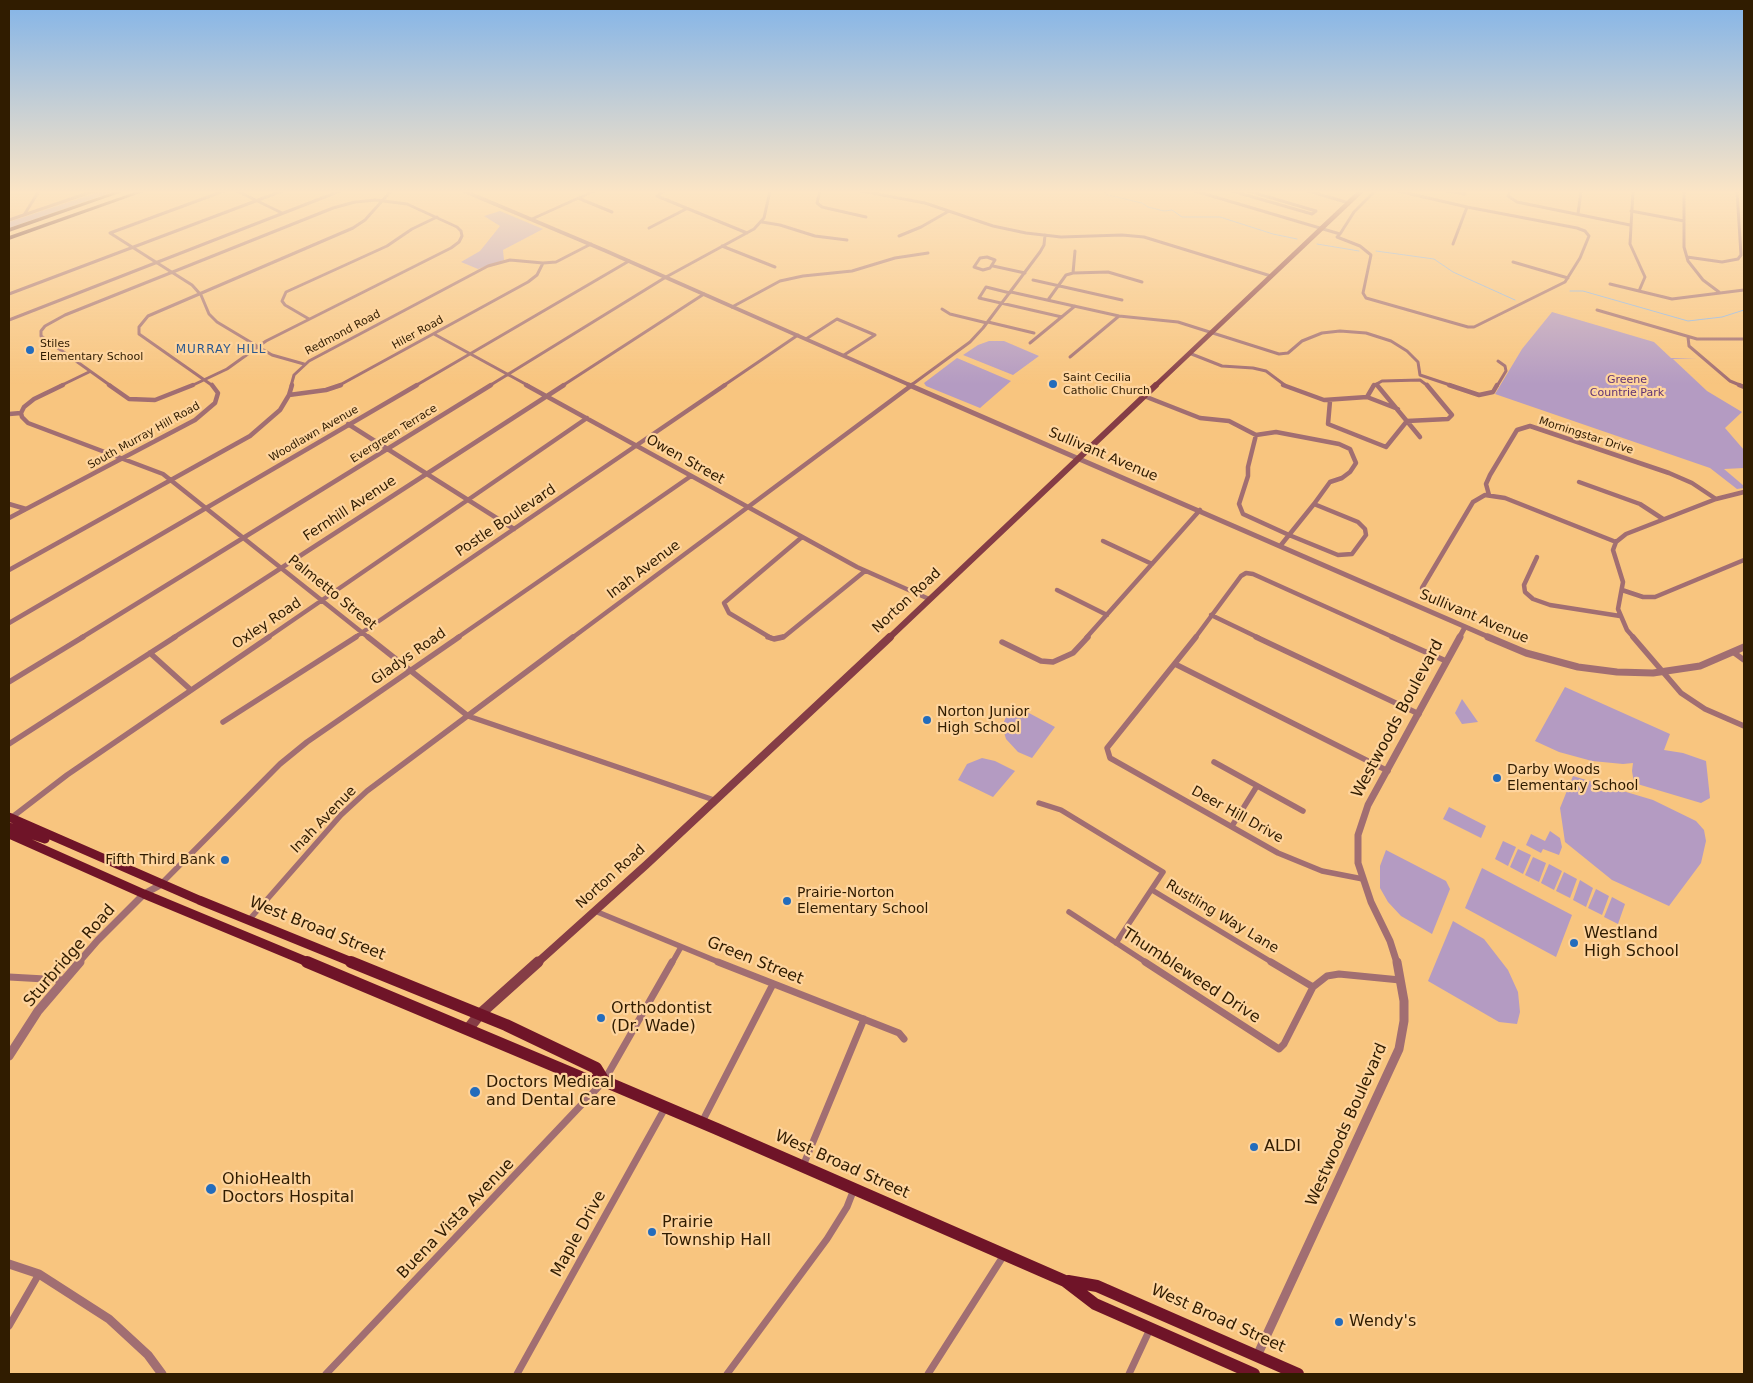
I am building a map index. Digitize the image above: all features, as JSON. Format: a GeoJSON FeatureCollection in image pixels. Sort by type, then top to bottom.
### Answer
{"type":"FeatureCollection","features":[{"type":"Feature","properties":{"kind":"main road","name":"Norton Road"},"geometry":{"type":"LineString","coordinates":[[468,1028],[480,1014],[595,910],[929,599],[1293,256]]}},
{"type":"Feature","properties":{"kind":"main road","name":"West Broad Street"},"geometry":{"type":"LineString","coordinates":[[9,821],[86,850],[162,884],[480,1014],[596,1068],[604,1082]]}},
{"type":"Feature","properties":{"kind":"main road","name":"West Broad Street"},"geometry":{"type":"LineString","coordinates":[[9,834],[144,894],[468,1028],[590,1081],[604,1082],[702,1122],[1065,1281],[1096,1304],[1251,1374]]}},
{"type":"Feature","properties":{"kind":"main road","name":"West Broad Street"},"geometry":{"type":"LineString","coordinates":[[1065,1281],[1097,1286],[1298,1374]]}},
{"type":"Feature","properties":{"kind":"main road"},"geometry":{"type":"LineString","coordinates":[[1251,1374],[1257,1356]]}},
{"type":"Feature","properties":{"kind":"street"},"geometry":{"type":"LineString","coordinates":[[9,294],[111,256]]}},
{"type":"Feature","properties":{"kind":"street"},"geometry":{"type":"LineString","coordinates":[[144,256],[192,284],[213,318],[279,358],[304,364]]}},
{"type":"Feature","properties":{"kind":"street"},"geometry":{"type":"LineString","coordinates":[[9,320],[173,256]]}},
{"type":"Feature","properties":{"kind":"street"},"geometry":{"type":"LineString","coordinates":[[215,256],[65,315],[42,329],[41,336],[125,397],[142,401],[162,398],[231,366],[257,346],[436,256]]}},
{"type":"Feature","properties":{"kind":"street","name":"South Murray Hill Road"},"geometry":{"type":"LineString","coordinates":[[9,518],[195,420],[209,410],[217,400],[218,393],[216,388],[142,337],[139,330],[141,323],[152,314],[288,256]]}},
{"type":"Feature","properties":{"kind":"street"},"geometry":{"type":"LineString","coordinates":[[309,319],[283,303],[282,298],[286,292],[366,256]]}},
{"type":"Feature","properties":{"kind":"street","name":"Redmond Road"},"geometry":{"type":"LineString","coordinates":[[9,570],[172,480],[257,430],[277,413],[289,395],[293,378],[304,364],[488,266],[514,260],[542,263],[561,260],[569,256]]}},
{"type":"Feature","properties":{"kind":"street","name":"Sullivant Avenue"},"geometry":{"type":"LineString","coordinates":[[617,256],[1526,653],[1578,667],[1626,673],[1663,673],[1700,666],[1744,647]]}},
{"type":"Feature","properties":{"kind":"street","name":"Evergreen Terrace"},"geometry":{"type":"LineString","coordinates":[[9,682],[666,277],[705,256]]}},
{"type":"Feature","properties":{"kind":"street"},"geometry":{"type":"LineString","coordinates":[[746,256],[775,267]]}},
{"type":"Feature","properties":{"kind":"street"},"geometry":{"type":"LineString","coordinates":[[732,307],[780,281],[803,276],[852,271],[895,258],[911,256]]}},
{"type":"Feature","properties":{"kind":"street","name":"Inah Avenue"},"geometry":{"type":"LineString","coordinates":[[249,920],[345,810],[380,781],[970,342],[988,323],[1037,256]]}},
{"type":"Feature","properties":{"kind":"street"},"geometry":{"type":"LineString","coordinates":[[1072,273],[1074,256]]}},
{"type":"Feature","properties":{"kind":"street"},"geometry":{"type":"LineString","coordinates":[[1204,256],[1271,276]]}},
{"type":"Feature","properties":{"kind":"street"},"geometry":{"type":"LineString","coordinates":[[1371,256],[1363,293],[1366,298],[1456,326],[1474,326],[1554,289],[1568,278],[1581,256]]}},
{"type":"Feature","properties":{"kind":"street"},"geometry":{"type":"LineString","coordinates":[[1634,256],[1646,277],[1639,291]]}},
{"type":"Feature","properties":{"kind":"street"},"geometry":{"type":"LineString","coordinates":[[1687,257],[1722,262],[1738,259],[1741,256]]}},
{"type":"Feature","properties":{"kind":"street"},"geometry":{"type":"LineString","coordinates":[[993,266],[995,260],[984,257],[980,258],[974,266],[985,270],[993,266],[1025,272]]}},
{"type":"Feature","properties":{"kind":"street"},"geometry":{"type":"LineString","coordinates":[[1687,257],[1694,270],[1718,292]]}},
{"type":"Feature","properties":{"kind":"street","name":"Woodlawn Avenue"},"geometry":{"type":"LineString","coordinates":[[9,623],[629,261]]}},
{"type":"Feature","properties":{"kind":"street"},"geometry":{"type":"LineString","coordinates":[[1513,262],[1568,278]]}},
{"type":"Feature","properties":{"kind":"street","name":"Hiler Road"},"geometry":{"type":"LineString","coordinates":[[289,395],[335,388],[528,282],[537,275],[542,263]]}},
{"type":"Feature","properties":{"kind":"street"},"geometry":{"type":"LineString","coordinates":[[1048,300],[1066,276],[1072,273],[1108,272],[1142,282]]}},
{"type":"Feature","properties":{"kind":"street"},"geometry":{"type":"LineString","coordinates":[[1033,280],[1122,300]]}},
{"type":"Feature","properties":{"kind":"street"},"geometry":{"type":"LineString","coordinates":[[1610,284],[1678,300],[1718,292],[1744,290]]}},
{"type":"Feature","properties":{"kind":"street"},"geometry":{"type":"LineString","coordinates":[[1062,317],[979,298],[986,287],[1119,316],[1171,321],[1212,332],[1272,353],[1288,353],[1302,341],[1322,333],[1349,331],[1371,334],[1391,341],[1410,353],[1418,362],[1420,375],[1479,395],[1492,392],[1506,371],[1505,366],[1498,360]]}},
{"type":"Feature","properties":{"kind":"street","name":"Fernhill Avenue"},"geometry":{"type":"LineString","coordinates":[[9,744],[704,294]]}},
{"type":"Feature","properties":{"kind":"street"},"geometry":{"type":"LineString","coordinates":[[1030,343],[1075,306]]}},
{"type":"Feature","properties":{"kind":"street"},"geometry":{"type":"LineString","coordinates":[[942,309],[950,314],[1034,332]]}},
{"type":"Feature","properties":{"kind":"street"},"geometry":{"type":"LineString","coordinates":[[1596,310],[1688,337],[1707,340],[1743,340]]}},
{"type":"Feature","properties":{"kind":"street"},"geometry":{"type":"LineString","coordinates":[[9,315],[13,318]]}},
{"type":"Feature","properties":{"kind":"street"},"geometry":{"type":"LineString","coordinates":[[1070,358],[1119,316]]}},
{"type":"Feature","properties":{"kind":"street"},"geometry":{"type":"LineString","coordinates":[[806,339],[837,319],[875,335],[844,355]]}},
{"type":"Feature","properties":{"kind":"street","name":"Owen Street"},"geometry":{"type":"LineString","coordinates":[[434,334],[865,571],[929,599]]}},
{"type":"Feature","properties":{"kind":"street","name":"Postle Boulevard"},"geometry":{"type":"LineString","coordinates":[[223,722],[363,632],[798,336]]}},
{"type":"Feature","properties":{"kind":"street"},"geometry":{"type":"LineString","coordinates":[[1688,337],[1690,346],[1694,350],[1730,381],[1744,387]]}},
{"type":"Feature","properties":{"kind":"street"},"geometry":{"type":"LineString","coordinates":[[1189,353],[1222,366],[1253,368],[1266,371],[1288,388],[1330,401],[1366,397],[1398,409]]}},
{"type":"Feature","properties":{"kind":"street"},"geometry":{"type":"LineString","coordinates":[[9,414],[21,413],[34,399],[89,372]]}},
{"type":"Feature","properties":{"kind":"street"},"geometry":{"type":"LineString","coordinates":[[1330,401],[1328,424],[1386,447],[1407,421],[1448,419],[1452,416],[1423,381],[1382,381],[1376,384],[1366,397]]}},
{"type":"Feature","properties":{"kind":"street"},"geometry":{"type":"LineString","coordinates":[[1376,384],[1420,437]]}},
{"type":"Feature","properties":{"kind":"street"},"geometry":{"type":"LineString","coordinates":[[1144,396],[1200,418],[1230,421],[1256,435],[1276,432],[1344,446],[1352,453],[1356,463],[1350,472],[1342,478],[1330,482],[1281,545]]}},
{"type":"Feature","properties":{"kind":"street","name":"Palmetto Street"},"geometry":{"type":"LineString","coordinates":[[21,413],[28,423],[151,468],[172,480],[468,716],[714,800]]}},
{"type":"Feature","properties":{"kind":"street","name":"Oxley Road"},"geometry":{"type":"LineString","coordinates":[[9,821],[67,775],[587,418]]}},
{"type":"Feature","properties":{"kind":"street"},"geometry":{"type":"LineString","coordinates":[[348,424],[514,529]]}},
{"type":"Feature","properties":{"kind":"street","name":"Morningstar Drive"},"geometry":{"type":"LineString","coordinates":[[1489,495],[1486,484],[1490,475],[1517,430],[1530,426],[1668,473],[1692,483],[1716,499]]}},
{"type":"Feature","properties":{"kind":"street"},"geometry":{"type":"LineString","coordinates":[[1256,435],[1248,467],[1248,476],[1239,504],[1240,510],[1256,521],[1338,555],[1346,555],[1356,549],[1367,532],[1362,526],[1314,504]]}},
{"type":"Feature","properties":{"kind":"street","name":"Gladys Road"},"geometry":{"type":"LineString","coordinates":[[162,884],[286,759],[691,476]]}},
{"type":"Feature","properties":{"kind":"street"},"geometry":{"type":"LineString","coordinates":[[1579,482],[1640,504],[1663,519]]}},
{"type":"Feature","properties":{"kind":"street"},"geometry":{"type":"LineString","coordinates":[[1744,492],[1716,499],[1626,534],[1616,542],[1613,555],[1622,576],[1622,590],[1618,603],[1620,616],[1628,630],[1681,693],[1692,702],[1744,726]]}},
{"type":"Feature","properties":{"kind":"street"},"geometry":{"type":"LineString","coordinates":[[1422,588],[1473,502],[1481,496],[1489,495],[1505,498],[1616,542]]}},
{"type":"Feature","properties":{"kind":"street"},"geometry":{"type":"LineString","coordinates":[[9,504],[26,509]]}},
{"type":"Feature","properties":{"kind":"street"},"geometry":{"type":"LineString","coordinates":[[1002,642],[1041,661],[1059,660],[1073,653],[1200,510]]}},
{"type":"Feature","properties":{"kind":"street"},"geometry":{"type":"LineString","coordinates":[[802,537],[724,603],[729,612],[764,635],[774,639],[779,638],[791,631],[865,571]]}},
{"type":"Feature","properties":{"kind":"street"},"geometry":{"type":"LineString","coordinates":[[1103,541],[1152,564]]}},
{"type":"Feature","properties":{"kind":"street"},"geometry":{"type":"LineString","coordinates":[[1537,557],[1524,585],[1525,592],[1533,599],[1550,605],[1620,616]]}},
{"type":"Feature","properties":{"kind":"street"},"geometry":{"type":"LineString","coordinates":[[1622,590],[1643,597],[1655,598],[1744,560]]}},
{"type":"Feature","properties":{"kind":"street"},"geometry":{"type":"LineString","coordinates":[[1388,771],[1175,664],[1241,576],[1246,573],[1253,574],[1446,661]]}},
{"type":"Feature","properties":{"kind":"street"},"geometry":{"type":"LineString","coordinates":[[1057,590],[1106,615]]}},
{"type":"Feature","properties":{"kind":"street"},"geometry":{"type":"LineString","coordinates":[[1211,615],[1419,714]]}},
{"type":"Feature","properties":{"kind":"street","name":"Westwoods Boulevard"},"geometry":{"type":"LineString","coordinates":[[1257,1356],[1399,1049],[1404,1021],[1402,980],[1390,941],[1362,879],[1357,846],[1360,825],[1368,805],[1465,627]]}},
{"type":"Feature","properties":{"kind":"street"},"geometry":{"type":"LineString","coordinates":[[1734,652],[1744,660]]}},
{"type":"Feature","properties":{"kind":"street"},"geometry":{"type":"LineString","coordinates":[[150,653],[191,690]]}},
{"type":"Feature","properties":{"kind":"street","name":"Deer Hill Drive"},"geometry":{"type":"LineString","coordinates":[[1175,664],[1110,744],[1107,753],[1110,758],[1300,863],[1328,872],[1362,879]]}},
{"type":"Feature","properties":{"kind":"street"},"geometry":{"type":"LineString","coordinates":[[1214,762],[1303,811]]}},
{"type":"Feature","properties":{"kind":"street"},"geometry":{"type":"LineString","coordinates":[[1232,826],[1257,786]]}},
{"type":"Feature","properties":{"kind":"street","name":"Rustling Way Lane"},"geometry":{"type":"LineString","coordinates":[[1039,804],[1060,810],[1163,872],[1152,890],[1313,987]]}},
{"type":"Feature","properties":{"kind":"street","name":"Sturbridge Road"},"geometry":{"type":"LineString","coordinates":[[9,1056],[38,1011],[98,940],[144,894],[162,884]]}},
{"type":"Feature","properties":{"kind":"street"},"geometry":{"type":"LineString","coordinates":[[1116,943],[1152,890]]}},
{"type":"Feature","properties":{"kind":"street","name":"Green Street"},"geometry":{"type":"LineString","coordinates":[[595,910],[772,984],[899,1033],[904,1039]]}},
{"type":"Feature","properties":{"kind":"street","name":"Thumbleweed Drive"},"geometry":{"type":"LineString","coordinates":[[1069,912],[1277,1048],[1282,1048],[1313,987]]}},
{"type":"Feature","properties":{"kind":"street","name":"Buena Vista Avenue"},"geometry":{"type":"LineString","coordinates":[[326,1374],[604,1082],[681,947]]}},
{"type":"Feature","properties":{"kind":"street"},"geometry":{"type":"LineString","coordinates":[[1313,987],[1327,976],[1338,974],[1402,980]]}},
{"type":"Feature","properties":{"kind":"street"},"geometry":{"type":"LineString","coordinates":[[9,978],[63,980]]}},
{"type":"Feature","properties":{"kind":"street"},"geometry":{"type":"LineString","coordinates":[[702,1122],[772,984]]}},
{"type":"Feature","properties":{"kind":"street"},"geometry":{"type":"LineString","coordinates":[[803,1167],[864,1019]]}},
{"type":"Feature","properties":{"kind":"street","name":"Maple Drive"},"geometry":{"type":"LineString","coordinates":[[517,1374],[665,1107]]}},
{"type":"Feature","properties":{"kind":"street"},"geometry":{"type":"LineString","coordinates":[[728,1374],[827,1239],[847,1207],[854,1189]]}},
{"type":"Feature","properties":{"kind":"street"},"geometry":{"type":"LineString","coordinates":[[928,1374],[1004,1254]]}},
{"type":"Feature","properties":{"kind":"street"},"geometry":{"type":"LineString","coordinates":[[9,1264],[39,1274],[109,1319],[148,1356],[162,1374]]}},
{"type":"Feature","properties":{"kind":"street"},"geometry":{"type":"LineString","coordinates":[[9,1326],[39,1274]]}},
{"type":"Feature","properties":{"kind":"street"},"geometry":{"type":"LineString","coordinates":[[1129,1374],[1150,1328]]}},
{"type":"Feature","properties":{"kind":"green space"},"geometry":{"type":"Polygon","coordinates":[[[472,256],[504,256],[504,260],[478,269],[461,262],[472,256]]]}},
{"type":"Feature","properties":{"kind":"green space","name":"Greene Countrie Park"},"geometry":{"type":"Polygon","coordinates":[[[1552,312],[1654,342],[1671,358],[1697,358],[1673,359],[1707,391],[1742,412],[1725,428],[1744,450],[1744,468],[1724,469],[1744,488],[1737,489],[1710,468],[1495,394],[1522,349],[1552,312]]]}},
{"type":"Feature","properties":{"kind":"green space"},"geometry":{"type":"Polygon","coordinates":[[[989,341],[1004,341],[1039,356],[1013,375],[963,355],[978,345],[989,341]]]}},
{"type":"Feature","properties":{"kind":"green space"},"geometry":{"type":"Polygon","coordinates":[[[957,358],[1011,381],[980,408],[926,386],[924,383],[957,358]]]}},
{"type":"Feature","properties":{"kind":"green space"},"geometry":{"type":"Polygon","coordinates":[[[1565,687],[1670,734],[1664,750],[1683,753],[1706,761],[1710,798],[1701,803],[1634,783],[1633,763],[1592,761],[1559,752],[1535,741],[1565,687]]]}},
{"type":"Feature","properties":{"kind":"green space"},"geometry":{"type":"Polygon","coordinates":[[[1462,699],[1478,722],[1462,724],[1455,713],[1462,699]]]}},
{"type":"Feature","properties":{"kind":"green space"},"geometry":{"type":"Polygon","coordinates":[[[1016,706],[1055,727],[1032,758],[1018,752],[1006,739],[1002,726],[1007,715],[1016,706]]]}},
{"type":"Feature","properties":{"kind":"green space"},"geometry":{"type":"Polygon","coordinates":[[[982,758],[995,761],[1015,771],[993,797],[958,780],[967,764],[982,758]]]}},
{"type":"Feature","properties":{"kind":"green space"},"geometry":{"type":"Polygon","coordinates":[[[1573,776],[1653,800],[1696,821],[1704,830],[1706,841],[1701,863],[1669,906],[1612,880],[1565,842],[1560,808],[1573,776]]]}},
{"type":"Feature","properties":{"kind":"green space"},"geometry":{"type":"Polygon","coordinates":[[[1449,807],[1486,826],[1481,838],[1443,819],[1449,807]]]}},
{"type":"Feature","properties":{"kind":"green space"},"geometry":{"type":"Polygon","coordinates":[[[1550,831],[1560,838],[1562,847],[1559,855],[1543,849],[1541,853],[1526,845],[1531,834],[1545,841],[1550,831]]]}},
{"type":"Feature","properties":{"kind":"green space"},"geometry":{"type":"Polygon","coordinates":[[[1503,841],[1516,847],[1508,866],[1495,859],[1503,841]]]}},
{"type":"Feature","properties":{"kind":"green space"},"geometry":{"type":"Polygon","coordinates":[[[1518,849],[1531,855],[1523,874],[1510,867],[1518,849]]]}},
{"type":"Feature","properties":{"kind":"green space"},"geometry":{"type":"Polygon","coordinates":[[[1386,850],[1446,881],[1450,889],[1432,934],[1401,916],[1388,902],[1380,888],[1380,866],[1386,850]]]}},
{"type":"Feature","properties":{"kind":"green space"},"geometry":{"type":"Polygon","coordinates":[[[1533,857],[1546,863],[1539,882],[1525,875],[1533,857]]]}},
{"type":"Feature","properties":{"kind":"green space"},"geometry":{"type":"Polygon","coordinates":[[[1549,864],[1562,871],[1554,890],[1541,883],[1549,864]]]}},
{"type":"Feature","properties":{"kind":"green space"},"geometry":{"type":"Polygon","coordinates":[[[1482,868],[1572,915],[1556,957],[1465,908],[1482,868]]]}},
{"type":"Feature","properties":{"kind":"green space"},"geometry":{"type":"Polygon","coordinates":[[[1564,872],[1577,879],[1570,898],[1556,891],[1564,872]]]}},
{"type":"Feature","properties":{"kind":"green space"},"geometry":{"type":"Polygon","coordinates":[[[1580,880],[1593,888],[1586,907],[1573,900],[1580,880]]]}},
{"type":"Feature","properties":{"kind":"green space"},"geometry":{"type":"Polygon","coordinates":[[[1596,889],[1609,896],[1602,915],[1588,908],[1596,889]]]}},
{"type":"Feature","properties":{"kind":"green space"},"geometry":{"type":"Polygon","coordinates":[[[1612,897],[1625,904],[1618,924],[1604,917],[1612,897]]]}},
{"type":"Feature","properties":{"kind":"green space"},"geometry":{"type":"Polygon","coordinates":[[[1453,921],[1484,939],[1508,970],[1518,992],[1520,1012],[1517,1024],[1499,1022],[1428,981],[1453,921]]]}},
{"type":"Feature","properties":{"kind":"waterway"},"geometry":{"type":"LineString","coordinates":[[1409,256],[1434,259],[1453,272],[1515,300]]}},
{"type":"Feature","properties":{"kind":"waterway"},"geometry":{"type":"LineString","coordinates":[[1570,291],[1583,291],[1688,321],[1722,317],[1744,310]]}},
{"type":"Feature","properties":{"kind":"place","name":"Stiles Elementary School"},"geometry":{"type":"Point","coordinates":[30,350]}},
{"type":"Feature","properties":{"kind":"place","name":"Saint Cecilia Catholic Church"},"geometry":{"type":"Point","coordinates":[1053,384]}},
{"type":"Feature","properties":{"kind":"place","name":"Norton Junior High School"},"geometry":{"type":"Point","coordinates":[927,720]}},
{"type":"Feature","properties":{"kind":"place","name":"Darby Woods Elementary School"},"geometry":{"type":"Point","coordinates":[1497,778]}},
{"type":"Feature","properties":{"kind":"place","name":"Fifth Third Bank"},"geometry":{"type":"Point","coordinates":[225,860]}},
{"type":"Feature","properties":{"kind":"place","name":"Prairie-Norton Elementary School"},"geometry":{"type":"Point","coordinates":[787,901]}},
{"type":"Feature","properties":{"kind":"place","name":"Westland High School"},"geometry":{"type":"Point","coordinates":[1574,943]}},
{"type":"Feature","properties":{"kind":"place","name":"Orthodontist (Dr. Wade)"},"geometry":{"type":"Point","coordinates":[601,1018]}},
{"type":"Feature","properties":{"kind":"place","name":"Doctors Medical and Dental Care"},"geometry":{"type":"Point","coordinates":[475,1092]}},
{"type":"Feature","properties":{"kind":"place","name":"ALDI"},"geometry":{"type":"Point","coordinates":[1254,1147]}},
{"type":"Feature","properties":{"kind":"place","name":"OhioHealth Doctors Hospital"},"geometry":{"type":"Point","coordinates":[211,1189]}},
{"type":"Feature","properties":{"kind":"place","name":"Prairie Township Hall"},"geometry":{"type":"Point","coordinates":[652,1232]}},
{"type":"Feature","properties":{"kind":"place","name":"Wendy's"},"geometry":{"type":"Point","coordinates":[1339,1322]}},
{"type":"Feature","properties":{"kind":"district","name":"MURRAY HILL"},"geometry":{"type":"Point","coordinates":[221,350]}}]}
